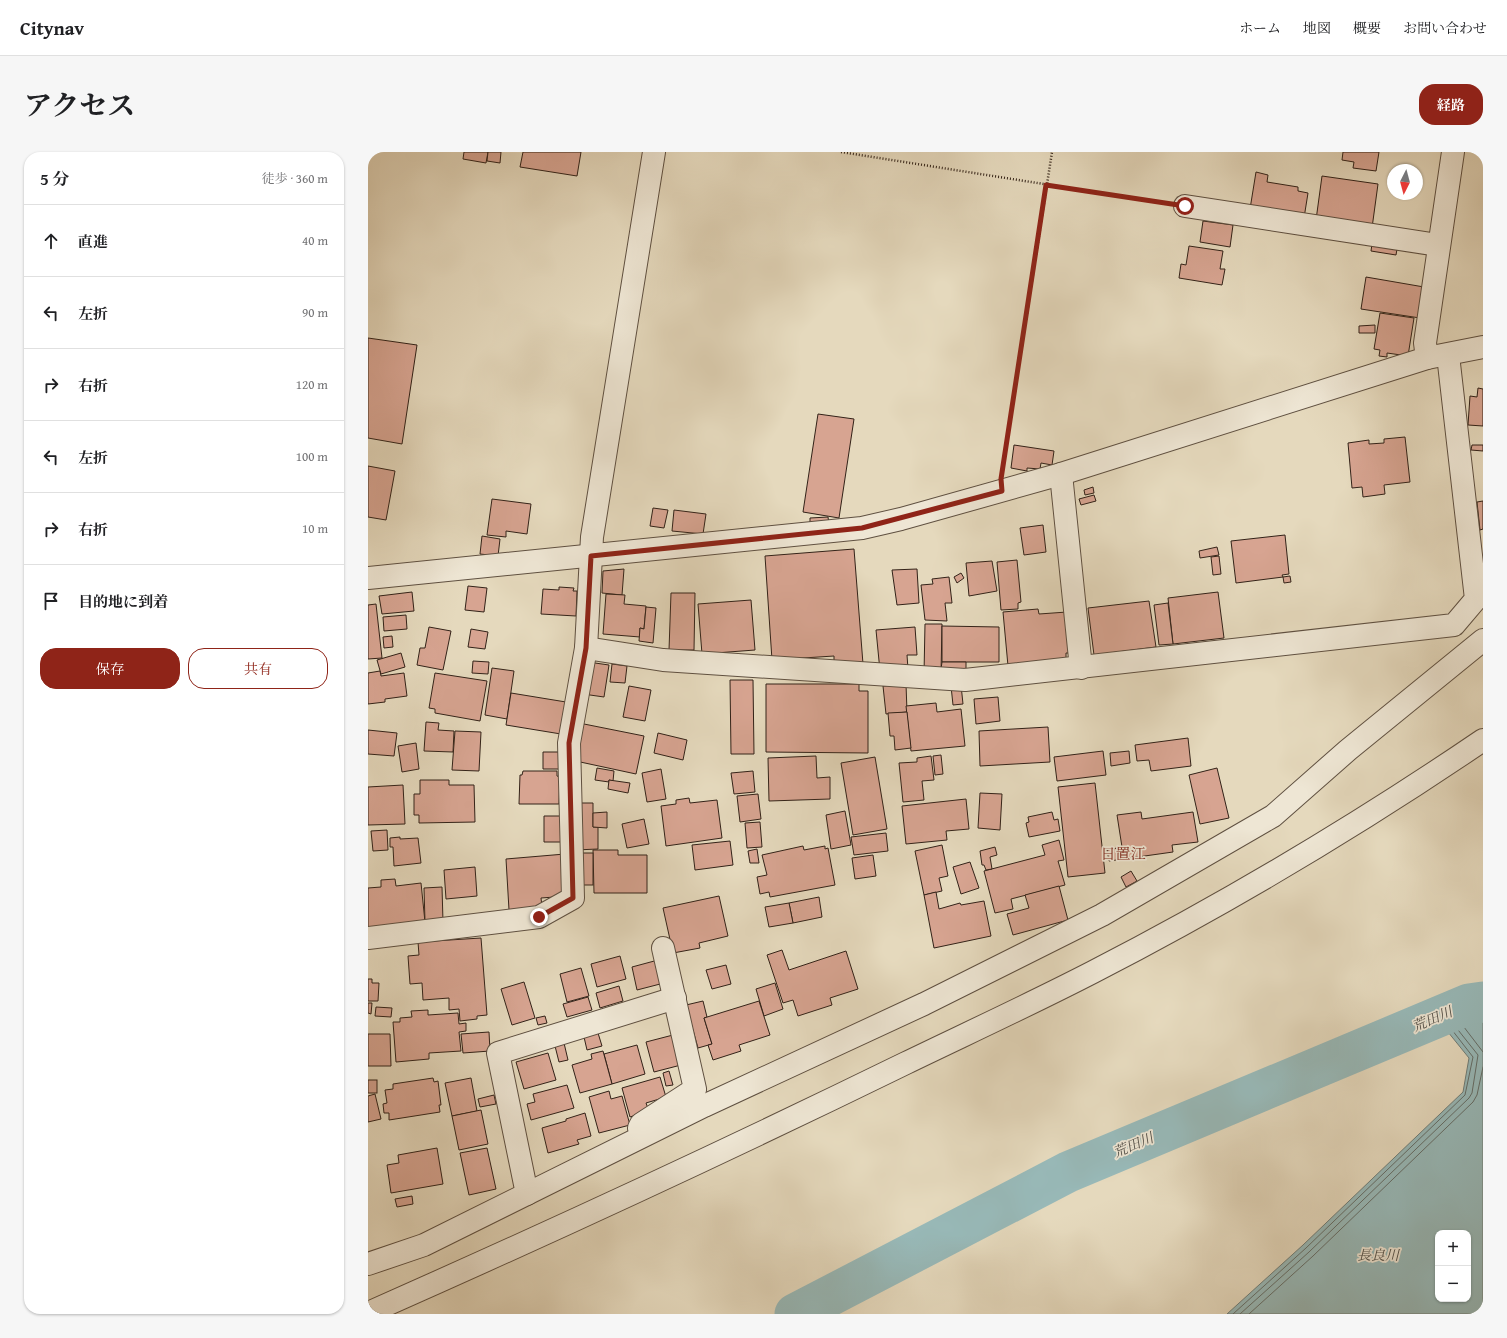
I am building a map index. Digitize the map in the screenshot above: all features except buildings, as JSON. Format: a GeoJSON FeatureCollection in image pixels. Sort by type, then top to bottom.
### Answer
{"type":"FeatureCollection","features":[{"type":"Feature","properties":{"kind":"street"},"geometry":{"type":"LineString","coordinates":[[368,938],[539,917],[573,898],[569,743],[586,648],[592,537],[654,152]]}},
{"type":"Feature","properties":{"kind":"street"},"geometry":{"type":"LineString","coordinates":[[586,648],[663,660],[965,680],[1454,625],[1476,599],[1437,356],[1425,343],[1438,244],[1453,152]]}},
{"type":"Feature","properties":{"kind":"street"},"geometry":{"type":"LineString","coordinates":[[1185,206],[1438,244]]}},
{"type":"Feature","properties":{"kind":"street"},"geometry":{"type":"LineString","coordinates":[[368,578],[862,528],[1061,474],[1437,356],[1483,347]]}},
{"type":"Feature","properties":{"kind":"street"},"geometry":{"type":"LineString","coordinates":[[1061,474],[1081,668]]}},
{"type":"Feature","properties":{"kind":"street"},"geometry":{"type":"LineString","coordinates":[[368,1264],[424,1245],[630,1143],[924,1004],[1102,915],[1273,816],[1348,750],[1483,640]]}},
{"type":"Feature","properties":{"kind":"street"},"geometry":{"type":"LineString","coordinates":[[368,1313],[520,1246],[728,1149],[1092,972],[1201,914],[1345,830],[1483,740]]}},
{"type":"Feature","properties":{"kind":"street"},"geometry":{"type":"LineString","coordinates":[[630,1143],[641,1124],[695,1088],[664,948]]}},
{"type":"Feature","properties":{"kind":"street"},"geometry":{"type":"LineString","coordinates":[[527,1194],[498,1053],[675,998]]}},
{"type":"Feature","properties":{"kind":"path"},"geometry":{"type":"LineString","coordinates":[[841,152],[1185,206]]}},
{"type":"Feature","properties":{"kind":"path"},"geometry":{"type":"LineString","coordinates":[[1002,491],[1001,479],[1052,152]]}},
{"type":"Feature","properties":{"kind":"water","name":"長良川"},"geometry":{"type":"Polygon","coordinates":[[[1483,988],[1483,1314],[1227,1314],[1303,1245],[1463,1092],[1469,1058],[1427,1006],[1483,988]]]}},
{"type":"Feature","properties":{"kind":"waterway","name":"荒田川"},"geometry":{"type":"LineString","coordinates":[[795,1314],[1068,1172],[1469,1004],[1483,1002]]}},
{"type":"Feature","properties":{"kind":"district","name":"日置江"},"geometry":{"type":"Point","coordinates":[1123,854]}},
{"type":"Feature","properties":{"kind":"route"},"geometry":{"type":"LineString","coordinates":[[539,917],[573,898],[569,743],[575,701],[586,648],[591,556],[862,528],[901,519],[1002,491],[1001,479],[1046,185],[1185,206]]}}]}
